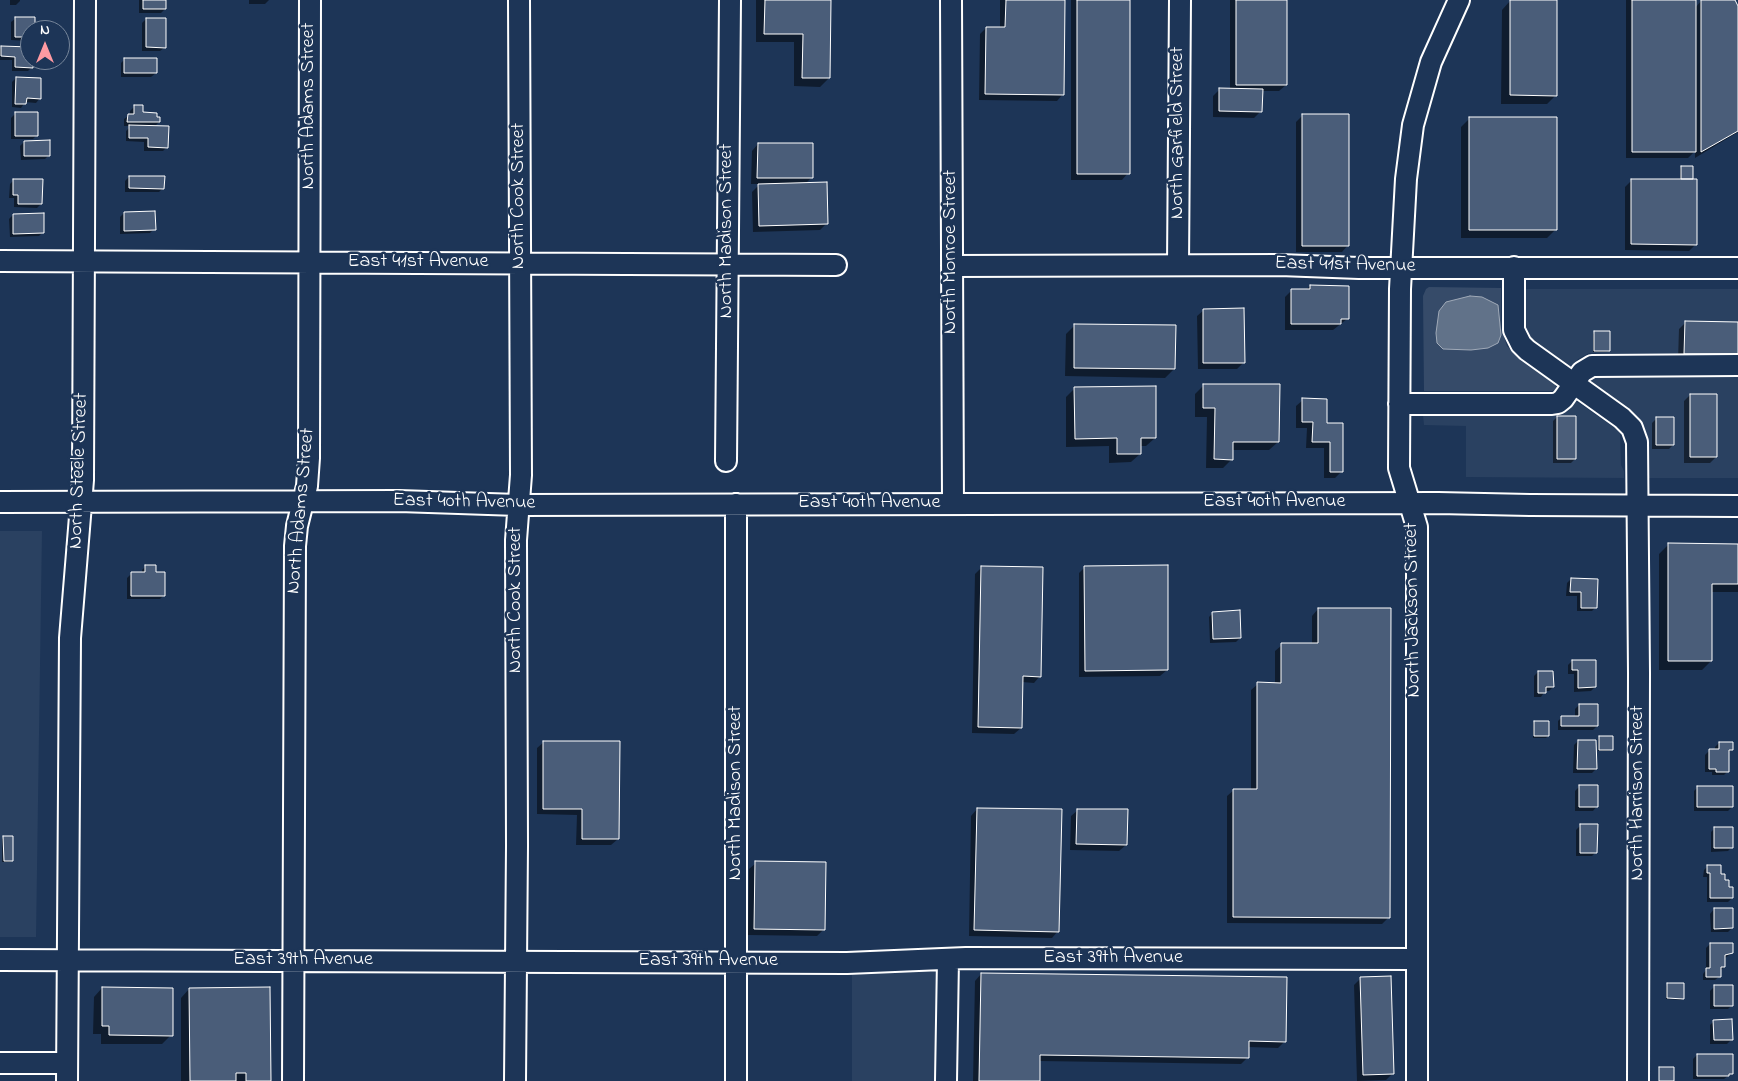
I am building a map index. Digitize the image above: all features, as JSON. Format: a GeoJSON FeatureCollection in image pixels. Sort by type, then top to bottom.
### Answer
{"type":"FeatureCollection","features":[{"type":"Feature","properties":{"kind":"street","name":"North Steele Street"},"geometry":{"type":"LineString","coordinates":[[67,1072],[70,638],[82,502],[85,0]]}},
{"type":"Feature","properties":{"kind":"street","name":"North Adams Street"},"geometry":{"type":"LineString","coordinates":[[292,1081],[295,546],[308,482],[309,458],[310,0]]}},
{"type":"Feature","properties":{"kind":"street","name":"North Cook Street"},"geometry":{"type":"LineString","coordinates":[[515,1081],[516,540],[522,474],[519,0]]}},
{"type":"Feature","properties":{"kind":"street","name":"North Madison Street"},"geometry":{"type":"LineString","coordinates":[[726,461],[730,0]]}},
{"type":"Feature","properties":{"kind":"street","name":"North Monroe Street"},"geometry":{"type":"LineString","coordinates":[[951,0],[953,504]]}},
{"type":"Feature","properties":{"kind":"street","name":"North Garfield Street"},"geometry":{"type":"LineString","coordinates":[[1178,265],[1180,0]]}},
{"type":"Feature","properties":{"kind":"street","name":"North Jackson Street"},"geometry":{"type":"LineString","coordinates":[[1417,1081],[1417,527],[1399,468],[1402,267],[1406,179],[1413,125],[1431,62],[1459,0]]}},
{"type":"Feature","properties":{"kind":"street","name":"East 41st Avenue"},"geometry":{"type":"LineString","coordinates":[[0,261],[836,265]]}},
{"type":"Feature","properties":{"kind":"street","name":"East 41st Avenue"},"geometry":{"type":"LineString","coordinates":[[952,266],[1280,265],[1359,268],[1738,268]]}},
{"type":"Feature","properties":{"kind":"street","name":"North Harrison Street"},"geometry":{"type":"LineString","coordinates":[[1514,267],[1514,323],[1517,338],[1527,350],[1622,418],[1632,428],[1637,442],[1639,673],[1638,1081]]}},
{"type":"Feature","properties":{"kind":"street"},"geometry":{"type":"LineString","coordinates":[[1399,404],[1552,404],[1558,403],[1563,399],[1582,372],[1592,366],[1738,365]]}},
{"type":"Feature","properties":{"kind":"street","name":"East 40th Avenue"},"geometry":{"type":"LineString","coordinates":[[0,502],[399,501],[518,505],[1409,503],[1738,506]]}},
{"type":"Feature","properties":{"kind":"street","name":"North Madison Street"},"geometry":{"type":"LineString","coordinates":[[736,504],[736,1081]]}},
{"type":"Feature","properties":{"kind":"street","name":"East 39th Avenue"},"geometry":{"type":"LineString","coordinates":[[0,960],[68,951],[292,960],[848,963],[948,959],[1416,960]]}},
{"type":"Feature","properties":{"kind":"street"},"geometry":{"type":"LineString","coordinates":[[946,1081],[948,959]]}},
{"type":"Feature","properties":{"kind":"street"},"geometry":{"type":"LineString","coordinates":[[0,1063],[67,1072]]}},
{"type":"Feature","properties":{"kind":"shaded area"},"geometry":{"type":"Polygon","coordinates":[[[1429,287],[1501,288],[1501,328],[1507,346],[1520,360],[1555,384],[1555,390],[1424,391],[1423,296],[1429,287]]]}},
{"type":"Feature","properties":{"kind":"shaded area"},"geometry":{"type":"Polygon","coordinates":[[[1524,289],[1738,289],[1738,353],[1589,353],[1578,359],[1570,367],[1531,340],[1527,334],[1524,289]]]}},
{"type":"Feature","properties":{"kind":"shaded area"},"geometry":{"type":"Polygon","coordinates":[[[1470,296],[1482,297],[1498,305],[1501,335],[1498,343],[1488,348],[1471,350],[1443,349],[1437,343],[1436,333],[1439,311],[1446,302],[1470,296]]]}},
{"type":"Feature","properties":{"kind":"shaded area"},"geometry":{"type":"Polygon","coordinates":[[[1738,377],[1738,478],[1647,478],[1647,441],[1643,426],[1634,413],[1592,383],[1592,378],[1738,377]]]}},
{"type":"Feature","properties":{"kind":"shaded area"},"geometry":{"type":"Polygon","coordinates":[[[1576,401],[1618,430],[1624,478],[1466,477],[1466,426],[1424,425],[1423,415],[1556,415],[1566,411],[1576,401]]]}},
{"type":"Feature","properties":{"kind":"shaded area"},"geometry":{"type":"Polygon","coordinates":[[[0,531],[42,531],[36,937],[0,937],[0,531]]]}},
{"type":"Feature","properties":{"kind":"shaded area"},"geometry":{"type":"Polygon","coordinates":[[[852,969],[936,969],[936,1081],[852,1081],[852,969]]]}},
{"type":"Feature","properties":{"kind":"building"},"geometry":{"type":"Polygon","coordinates":[[[143,0],[166,0],[166,9],[143,9],[143,0]]]}},
{"type":"Feature","properties":{"kind":"building"},"geometry":{"type":"Polygon","coordinates":[[[765,0],[831,0],[830,78],[802,78],[803,34],[764,34],[765,0]]]}},
{"type":"Feature","properties":{"kind":"building"},"geometry":{"type":"Polygon","coordinates":[[[1006,0],[1065,0],[1064,95],[985,94],[986,27],[1005,27],[1006,0]]]}},
{"type":"Feature","properties":{"kind":"building"},"geometry":{"type":"Polygon","coordinates":[[[1077,0],[1130,0],[1130,174],[1077,174],[1077,0]]]}},
{"type":"Feature","properties":{"kind":"building"},"geometry":{"type":"Polygon","coordinates":[[[1236,0],[1287,0],[1287,85],[1236,85],[1236,0]]]}},
{"type":"Feature","properties":{"kind":"building"},"geometry":{"type":"Polygon","coordinates":[[[1510,0],[1557,0],[1557,96],[1510,95],[1510,0]]]}},
{"type":"Feature","properties":{"kind":"building"},"geometry":{"type":"Polygon","coordinates":[[[1632,0],[1696,0],[1696,152],[1632,152],[1632,0]]]}},
{"type":"Feature","properties":{"kind":"building"},"geometry":{"type":"Polygon","coordinates":[[[1701,0],[1735,0],[1738,6],[1738,131],[1701,152],[1701,0]]]}},
{"type":"Feature","properties":{"kind":"building"},"geometry":{"type":"Polygon","coordinates":[[[15,17],[35,17],[35,20],[20,20],[20,37],[15,37],[15,17]]]}},
{"type":"Feature","properties":{"kind":"building"},"geometry":{"type":"Polygon","coordinates":[[[146,18],[166,18],[166,48],[146,47],[146,18]]]}},
{"type":"Feature","properties":{"kind":"building"},"geometry":{"type":"Polygon","coordinates":[[[1,46],[20,47],[20,67],[15,67],[15,57],[1,56],[1,46]]]}},
{"type":"Feature","properties":{"kind":"building"},"geometry":{"type":"Polygon","coordinates":[[[124,58],[157,58],[157,73],[124,73],[124,58]]]}},
{"type":"Feature","properties":{"kind":"building"},"geometry":{"type":"Polygon","coordinates":[[[16,77],[41,78],[41,99],[27,98],[26,104],[15,104],[16,77]]]}},
{"type":"Feature","properties":{"kind":"building"},"geometry":{"type":"Polygon","coordinates":[[[1219,88],[1263,89],[1262,112],[1219,111],[1219,88]]]}},
{"type":"Feature","properties":{"kind":"building"},"geometry":{"type":"Polygon","coordinates":[[[134,105],[143,105],[143,112],[157,113],[157,117],[160,117],[160,122],[127,122],[128,114],[134,114],[134,105]]]}},
{"type":"Feature","properties":{"kind":"building"},"geometry":{"type":"Polygon","coordinates":[[[15,112],[38,112],[38,136],[15,136],[15,112]]]}},
{"type":"Feature","properties":{"kind":"building"},"geometry":{"type":"Polygon","coordinates":[[[1302,114],[1349,114],[1349,246],[1302,246],[1302,114]]]}},
{"type":"Feature","properties":{"kind":"building"},"geometry":{"type":"Polygon","coordinates":[[[1469,117],[1557,117],[1557,230],[1469,230],[1469,117]]]}},
{"type":"Feature","properties":{"kind":"building"},"geometry":{"type":"Polygon","coordinates":[[[129,125],[169,126],[168,148],[148,147],[148,138],[129,138],[129,125]]]}},
{"type":"Feature","properties":{"kind":"building"},"geometry":{"type":"Polygon","coordinates":[[[50,140],[50,156],[24,156],[24,141],[50,140]]]}},
{"type":"Feature","properties":{"kind":"building"},"geometry":{"type":"Polygon","coordinates":[[[758,143],[813,143],[813,178],[757,178],[758,143]]]}},
{"type":"Feature","properties":{"kind":"building"},"geometry":{"type":"Polygon","coordinates":[[[1681,166],[1693,166],[1693,179],[1681,179],[1681,166]]]}},
{"type":"Feature","properties":{"kind":"building"},"geometry":{"type":"Polygon","coordinates":[[[129,176],[165,176],[164,189],[129,188],[129,176]]]}},
{"type":"Feature","properties":{"kind":"building"},"geometry":{"type":"Polygon","coordinates":[[[13,179],[43,179],[42,204],[18,204],[18,195],[13,195],[13,179]]]}},
{"type":"Feature","properties":{"kind":"building"},"geometry":{"type":"Polygon","coordinates":[[[1631,179],[1697,179],[1697,245],[1631,244],[1631,179]]]}},
{"type":"Feature","properties":{"kind":"building"},"geometry":{"type":"Polygon","coordinates":[[[827,182],[828,224],[759,226],[758,184],[827,182]]]}},
{"type":"Feature","properties":{"kind":"building"},"geometry":{"type":"Polygon","coordinates":[[[155,211],[156,230],[124,231],[124,212],[155,211]]]}},
{"type":"Feature","properties":{"kind":"building"},"geometry":{"type":"Polygon","coordinates":[[[44,213],[44,233],[13,234],[13,214],[44,213]]]}},
{"type":"Feature","properties":{"kind":"building"},"geometry":{"type":"Polygon","coordinates":[[[1310,285],[1349,286],[1349,319],[1341,319],[1341,324],[1291,324],[1291,289],[1310,289],[1310,285]]]}},
{"type":"Feature","properties":{"kind":"building"},"geometry":{"type":"Polygon","coordinates":[[[1244,308],[1245,363],[1203,363],[1203,309],[1244,308]]]}},
{"type":"Feature","properties":{"kind":"building"},"geometry":{"type":"Polygon","coordinates":[[[1685,321],[1738,322],[1738,354],[1684,354],[1685,321]]]}},
{"type":"Feature","properties":{"kind":"building"},"geometry":{"type":"Polygon","coordinates":[[[1074,324],[1176,325],[1175,369],[1074,368],[1074,324]]]}},
{"type":"Feature","properties":{"kind":"building"},"geometry":{"type":"Polygon","coordinates":[[[1594,331],[1610,331],[1610,351],[1594,351],[1594,331]]]}},
{"type":"Feature","properties":{"kind":"building"},"geometry":{"type":"Polygon","coordinates":[[[1203,384],[1280,384],[1279,442],[1233,442],[1233,460],[1214,459],[1215,408],[1203,408],[1203,384]]]}},
{"type":"Feature","properties":{"kind":"building"},"geometry":{"type":"Polygon","coordinates":[[[1156,386],[1156,438],[1141,438],[1141,454],[1117,454],[1117,438],[1075,439],[1074,387],[1156,386]]]}},
{"type":"Feature","properties":{"kind":"building"},"geometry":{"type":"Polygon","coordinates":[[[1690,394],[1717,394],[1717,457],[1690,457],[1690,394]]]}},
{"type":"Feature","properties":{"kind":"building"},"geometry":{"type":"Polygon","coordinates":[[[1302,398],[1327,399],[1327,423],[1343,423],[1343,472],[1330,472],[1330,442],[1312,442],[1313,422],[1302,422],[1302,398]]]}},
{"type":"Feature","properties":{"kind":"building"},"geometry":{"type":"Polygon","coordinates":[[[1557,416],[1576,416],[1576,459],[1557,459],[1557,416]]]}},
{"type":"Feature","properties":{"kind":"building"},"geometry":{"type":"Polygon","coordinates":[[[1656,417],[1674,417],[1674,445],[1656,445],[1656,417]]]}},
{"type":"Feature","properties":{"kind":"building"},"geometry":{"type":"Polygon","coordinates":[[[1668,543],[1738,544],[1738,584],[1712,584],[1712,661],[1668,661],[1668,543]]]}},
{"type":"Feature","properties":{"kind":"building"},"geometry":{"type":"Polygon","coordinates":[[[145,565],[156,565],[156,572],[165,572],[165,596],[131,596],[131,572],[145,572],[145,565]]]}},
{"type":"Feature","properties":{"kind":"building"},"geometry":{"type":"Polygon","coordinates":[[[1168,565],[1168,670],[1085,671],[1084,566],[1168,565]]]}},
{"type":"Feature","properties":{"kind":"building"},"geometry":{"type":"Polygon","coordinates":[[[981,566],[1043,567],[1041,677],[1023,676],[1022,728],[978,727],[981,566]]]}},
{"type":"Feature","properties":{"kind":"building"},"geometry":{"type":"Polygon","coordinates":[[[1571,578],[1598,579],[1597,608],[1581,608],[1581,592],[1570,592],[1571,578]]]}},
{"type":"Feature","properties":{"kind":"building"},"geometry":{"type":"Polygon","coordinates":[[[1318,608],[1391,608],[1390,918],[1233,917],[1233,789],[1257,789],[1257,682],[1281,683],[1281,643],[1318,643],[1318,608]]]}},
{"type":"Feature","properties":{"kind":"building"},"geometry":{"type":"Polygon","coordinates":[[[1240,610],[1241,638],[1213,639],[1212,612],[1240,610]]]}},
{"type":"Feature","properties":{"kind":"building"},"geometry":{"type":"Polygon","coordinates":[[[1572,660],[1596,660],[1596,687],[1578,688],[1578,670],[1572,670],[1572,660]]]}},
{"type":"Feature","properties":{"kind":"building"},"geometry":{"type":"Polygon","coordinates":[[[1538,671],[1553,671],[1554,687],[1546,687],[1546,693],[1538,693],[1538,671]]]}},
{"type":"Feature","properties":{"kind":"building"},"geometry":{"type":"Polygon","coordinates":[[[1579,704],[1598,704],[1598,726],[1561,726],[1561,716],[1579,716],[1579,704]]]}},
{"type":"Feature","properties":{"kind":"building"},"geometry":{"type":"Polygon","coordinates":[[[1534,721],[1549,721],[1549,736],[1534,736],[1534,721]]]}},
{"type":"Feature","properties":{"kind":"building"},"geometry":{"type":"Polygon","coordinates":[[[1599,736],[1613,736],[1613,750],[1599,750],[1599,736]]]}},
{"type":"Feature","properties":{"kind":"building"},"geometry":{"type":"Polygon","coordinates":[[[1578,740],[1596,740],[1597,769],[1577,769],[1578,740]]]}},
{"type":"Feature","properties":{"kind":"building"},"geometry":{"type":"Polygon","coordinates":[[[543,741],[620,741],[619,839],[582,839],[582,809],[543,809],[543,741]]]}},
{"type":"Feature","properties":{"kind":"building"},"geometry":{"type":"Polygon","coordinates":[[[1719,742],[1733,742],[1733,750],[1729,750],[1729,772],[1716,772],[1716,769],[1709,769],[1709,749],[1719,749],[1719,742]]]}},
{"type":"Feature","properties":{"kind":"building"},"geometry":{"type":"Polygon","coordinates":[[[1579,785],[1598,785],[1598,807],[1579,807],[1579,785]]]}},
{"type":"Feature","properties":{"kind":"building"},"geometry":{"type":"Polygon","coordinates":[[[1697,786],[1733,786],[1733,807],[1697,807],[1697,786]]]}},
{"type":"Feature","properties":{"kind":"building"},"geometry":{"type":"Polygon","coordinates":[[[977,808],[1062,809],[1059,932],[974,930],[977,808]]]}},
{"type":"Feature","properties":{"kind":"building"},"geometry":{"type":"Polygon","coordinates":[[[1077,809],[1128,809],[1127,845],[1076,844],[1077,809]]]}},
{"type":"Feature","properties":{"kind":"building"},"geometry":{"type":"Polygon","coordinates":[[[1580,824],[1598,824],[1597,853],[1580,853],[1580,824]]]}},
{"type":"Feature","properties":{"kind":"building"},"geometry":{"type":"Polygon","coordinates":[[[1714,827],[1733,827],[1733,848],[1714,848],[1714,827]]]}},
{"type":"Feature","properties":{"kind":"building"},"geometry":{"type":"Polygon","coordinates":[[[3,836],[13,836],[13,861],[4,861],[3,836]]]}},
{"type":"Feature","properties":{"kind":"building"},"geometry":{"type":"Polygon","coordinates":[[[755,861],[826,862],[825,930],[754,929],[755,861]]]}},
{"type":"Feature","properties":{"kind":"building"},"geometry":{"type":"Polygon","coordinates":[[[1707,865],[1721,865],[1721,874],[1725,874],[1725,880],[1729,880],[1729,887],[1733,887],[1733,898],[1710,898],[1710,873],[1707,873],[1707,865]]]}},
{"type":"Feature","properties":{"kind":"building"},"geometry":{"type":"Polygon","coordinates":[[[1714,908],[1733,908],[1733,928],[1714,929],[1714,908]]]}},
{"type":"Feature","properties":{"kind":"building"},"geometry":{"type":"Polygon","coordinates":[[[1710,943],[1733,943],[1733,953],[1725,955],[1725,967],[1721,967],[1721,977],[1706,977],[1706,968],[1710,968],[1710,943]]]}},
{"type":"Feature","properties":{"kind":"building"},"geometry":{"type":"Polygon","coordinates":[[[981,973],[1287,977],[1286,1042],[1249,1041],[1249,1058],[1040,1055],[1040,1081],[979,1081],[981,973]]]}},
{"type":"Feature","properties":{"kind":"building"},"geometry":{"type":"Polygon","coordinates":[[[1391,976],[1394,1074],[1363,1075],[1360,977],[1391,976]]]}},
{"type":"Feature","properties":{"kind":"building"},"geometry":{"type":"Polygon","coordinates":[[[1667,983],[1684,983],[1684,999],[1667,998],[1667,983]]]}},
{"type":"Feature","properties":{"kind":"building"},"geometry":{"type":"Polygon","coordinates":[[[1714,985],[1733,985],[1733,1006],[1714,1006],[1714,985]]]}},
{"type":"Feature","properties":{"kind":"building"},"geometry":{"type":"Polygon","coordinates":[[[102,987],[173,988],[173,1036],[109,1035],[109,1026],[102,1026],[102,987]]]}},
{"type":"Feature","properties":{"kind":"building"},"geometry":{"type":"Polygon","coordinates":[[[270,987],[271,1081],[246,1081],[246,1073],[236,1073],[236,1081],[190,1081],[189,988],[270,987]]]}},
{"type":"Feature","properties":{"kind":"building"},"geometry":{"type":"Polygon","coordinates":[[[1732,1019],[1733,1040],[1714,1040],[1713,1020],[1732,1019]]]}},
{"type":"Feature","properties":{"kind":"building"},"geometry":{"type":"Polygon","coordinates":[[[1697,1054],[1733,1054],[1733,1074],[1729,1074],[1729,1076],[1697,1076],[1697,1054]]]}},
{"type":"Feature","properties":{"kind":"building"},"geometry":{"type":"Polygon","coordinates":[[[1659,1067],[1674,1067],[1674,1081],[1659,1081],[1659,1067]]]}}]}
